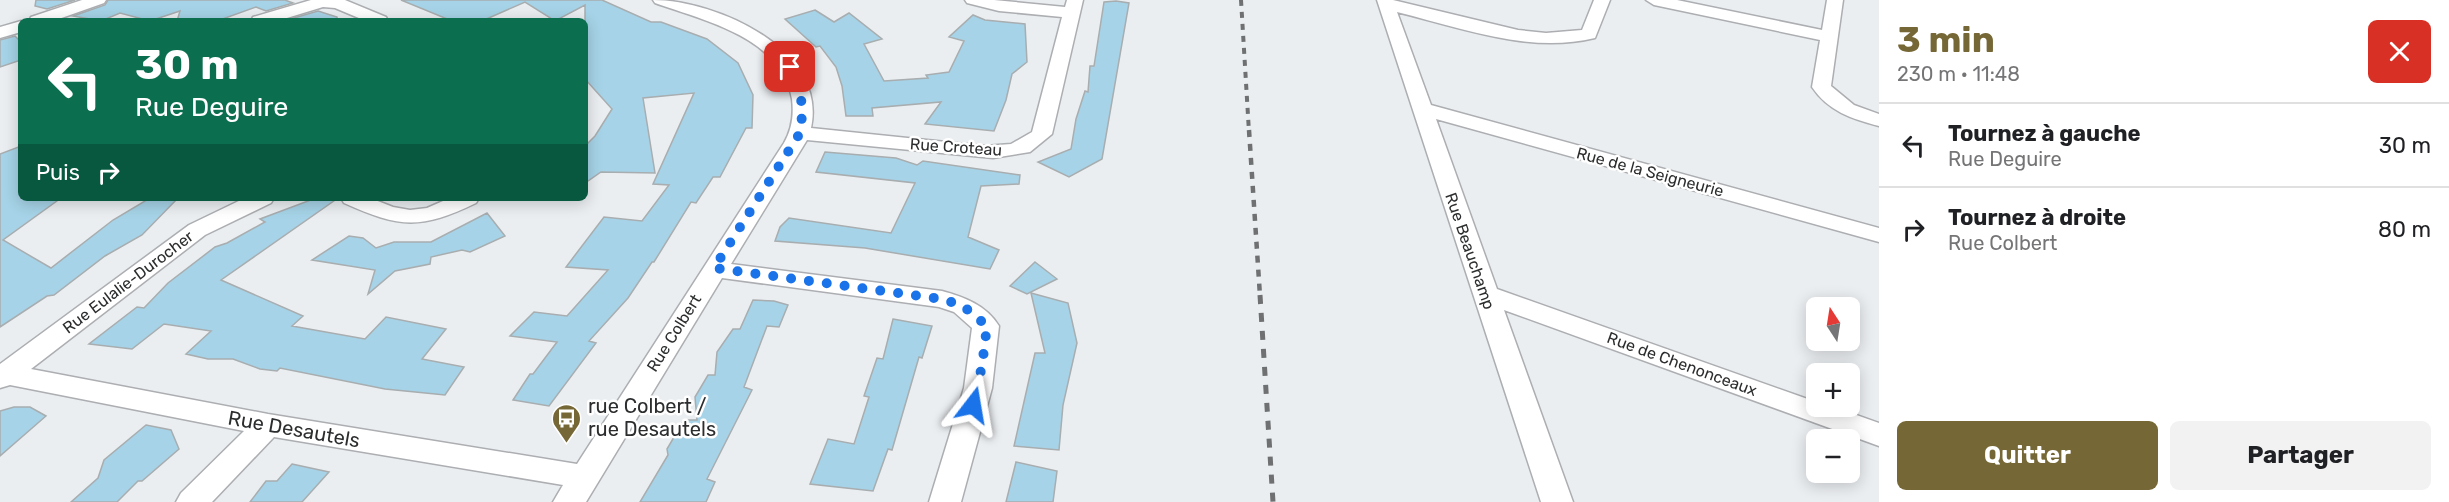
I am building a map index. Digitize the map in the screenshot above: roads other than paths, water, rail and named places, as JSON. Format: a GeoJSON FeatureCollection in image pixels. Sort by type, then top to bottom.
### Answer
{"type":"FeatureCollection","features":[{"type":"Feature","properties":{"kind":"street"},"geometry":{"type":"LineString","coordinates":[[46,18],[98,0]]}},
{"type":"Feature","properties":{"kind":"street","name":"Rue Colbert"},"geometry":{"type":"LineString","coordinates":[[577,490],[800,133],[804,113],[796,79],[784,61],[759,39],[729,24],[662,0]]}},
{"type":"Feature","properties":{"kind":"street"},"geometry":{"type":"LineString","coordinates":[[973,0],[999,6],[1073,7]]}},
{"type":"Feature","properties":{"kind":"street"},"geometry":{"type":"LineString","coordinates":[[1385,2],[1521,36],[1562,41],[1589,34],[1602,0]]}},
{"type":"Feature","properties":{"kind":"street"},"geometry":{"type":"LineString","coordinates":[[1654,0],[1830,37]]}},
{"type":"Feature","properties":{"kind":"street"},"geometry":{"type":"LineString","coordinates":[[1835,0],[1821,87],[1830,99],[1848,111],[1879,120]]}},
{"type":"Feature","properties":{"kind":"street"},"geometry":{"type":"LineString","coordinates":[[269,18],[322,2],[338,3],[373,18]]}},
{"type":"Feature","properties":{"kind":"street","name":"Rue Beauchamp"},"geometry":{"type":"LineString","coordinates":[[1385,2],[1557,502]]}},
{"type":"Feature","properties":{"kind":"street","name":"Rue Croteau"},"geometry":{"type":"LineString","coordinates":[[800,133],[985,152],[1008,152],[1029,146],[1042,134],[1073,7]]}},
{"type":"Feature","properties":{"kind":"street"},"geometry":{"type":"LineString","coordinates":[[0,33],[18,27]]}},
{"type":"Feature","properties":{"kind":"street","name":"Rue de la Seigneurie"},"geometry":{"type":"LineString","coordinates":[[1422,110],[1879,235]]}},
{"type":"Feature","properties":{"kind":"street","name":"Rue Eulalie-Durocher"},"geometry":{"type":"LineString","coordinates":[[2,376],[197,230],[257,201]]}},
{"type":"Feature","properties":{"kind":"street"},"geometry":{"type":"LineString","coordinates":[[360,201],[406,219],[438,213],[462,201]]}},
{"type":"Feature","properties":{"kind":"street"},"geometry":{"type":"LineString","coordinates":[[714,268],[921,295],[963,306],[987,326],[982,366],[945,502]]}},
{"type":"Feature","properties":{"kind":"street","name":"Rue de Chenonceaux"},"geometry":{"type":"LineString","coordinates":[[1485,294],[1879,435]]}},
{"type":"Feature","properties":{"kind":"street","name":"Rue Desautels"},"geometry":{"type":"LineString","coordinates":[[2,376],[268,425],[577,490]]}},
{"type":"Feature","properties":{"kind":"street"},"geometry":{"type":"LineString","coordinates":[[192,502],[268,425]]}},
{"type":"Feature","properties":{"kind":"railway"},"geometry":{"type":"LineString","coordinates":[[1241,0],[1249,132]]}},
{"type":"Feature","properties":{"kind":"railway"},"geometry":{"type":"LineString","coordinates":[[1249,130],[1260,296]]}},
{"type":"Feature","properties":{"kind":"railway"},"geometry":{"type":"LineString","coordinates":[[1260,295],[1273,502]]}},
{"type":"Feature","properties":{"kind":"place","name":"rue Colbert / rue Desautels"},"geometry":{"type":"Point","coordinates":[567,444]}}]}
